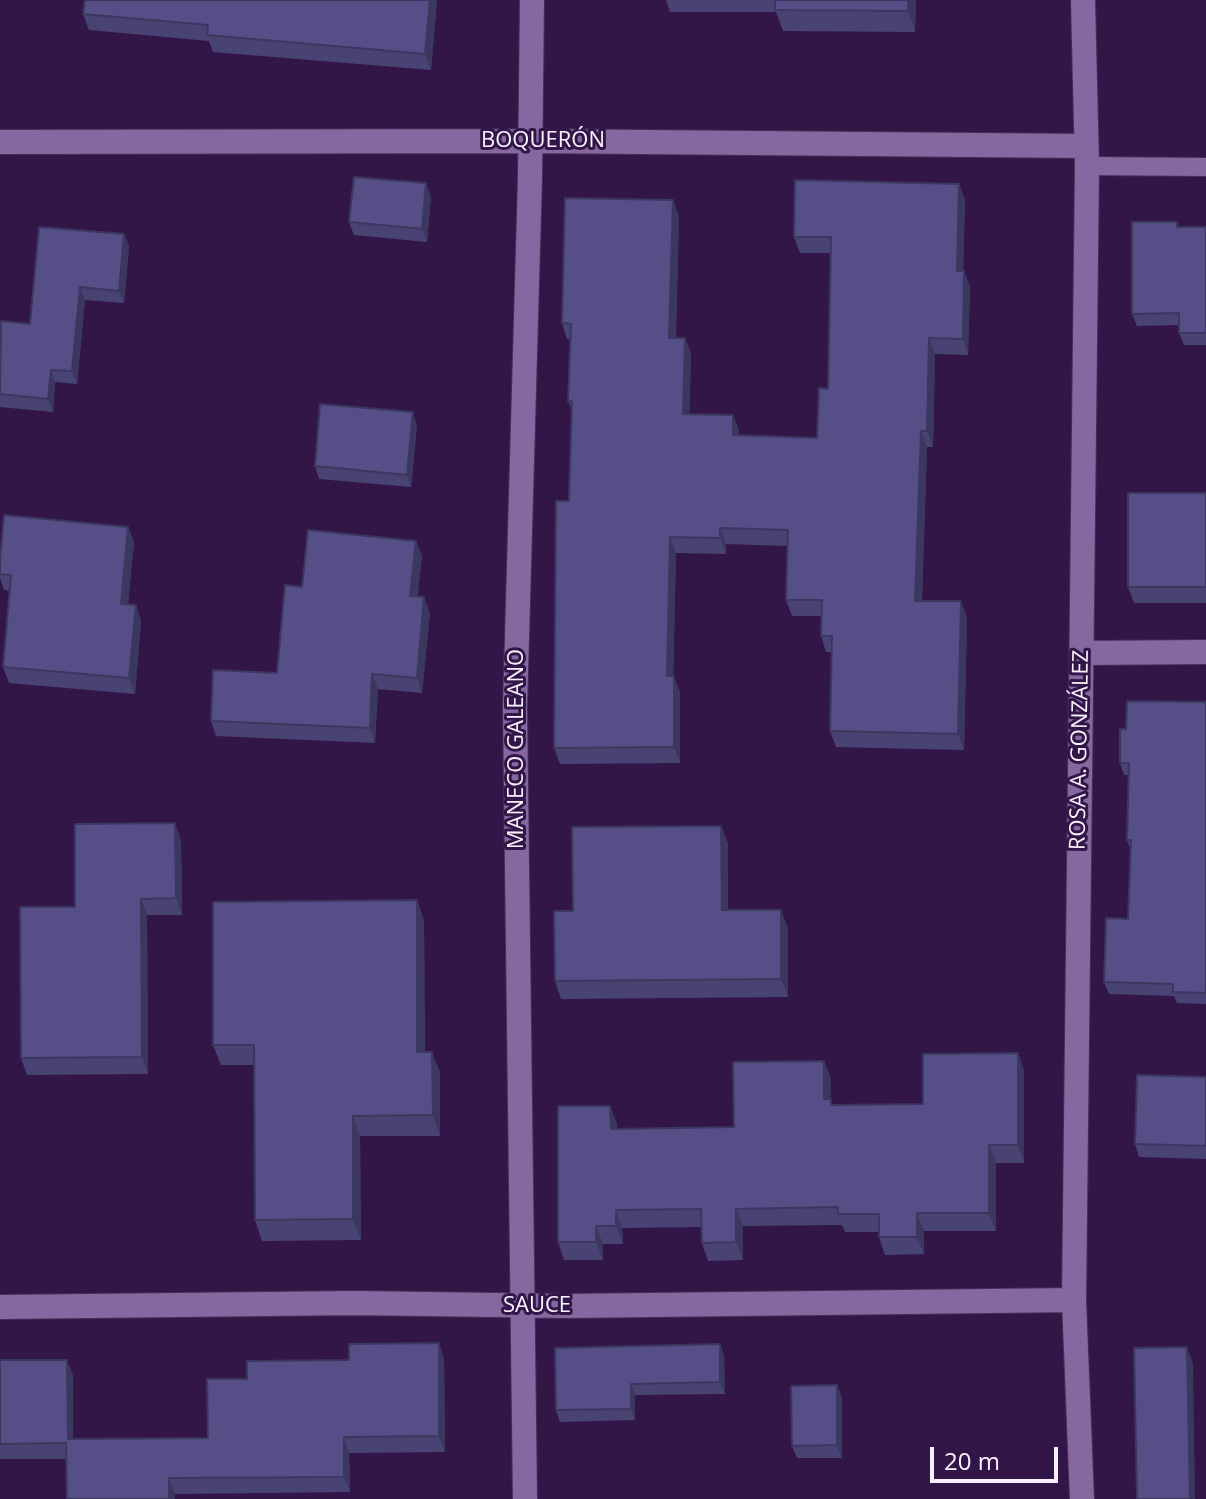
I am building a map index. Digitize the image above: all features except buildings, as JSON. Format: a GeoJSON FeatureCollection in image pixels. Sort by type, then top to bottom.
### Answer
{"type":"FeatureCollection","features":[{"type":"Feature","properties":{"kind":"street","name":"MANECO GALEANO"},"geometry":{"type":"LineString","coordinates":[[525,1499],[515,707],[532,0]]}},
{"type":"Feature","properties":{"kind":"street","name":"ROSA A. GONZÁLEZ"},"geometry":{"type":"LineString","coordinates":[[1082,1499],[1074,1300],[1086,156],[1083,0]]}},
{"type":"Feature","properties":{"kind":"street","name":"BOQUERÓN"},"geometry":{"type":"LineString","coordinates":[[0,142],[531,141],[1086,156]]}},
{"type":"Feature","properties":{"kind":"street"},"geometry":{"type":"LineString","coordinates":[[1082,653],[1206,652]]}},
{"type":"Feature","properties":{"kind":"street","name":"SAUCE"},"geometry":{"type":"LineString","coordinates":[[0,1307],[339,1303],[524,1306],[1074,1300]]}},
{"type":"Feature","properties":{"kind":"lane"},"geometry":{"type":"LineString","coordinates":[[1086,156],[1206,167]]}}]}
